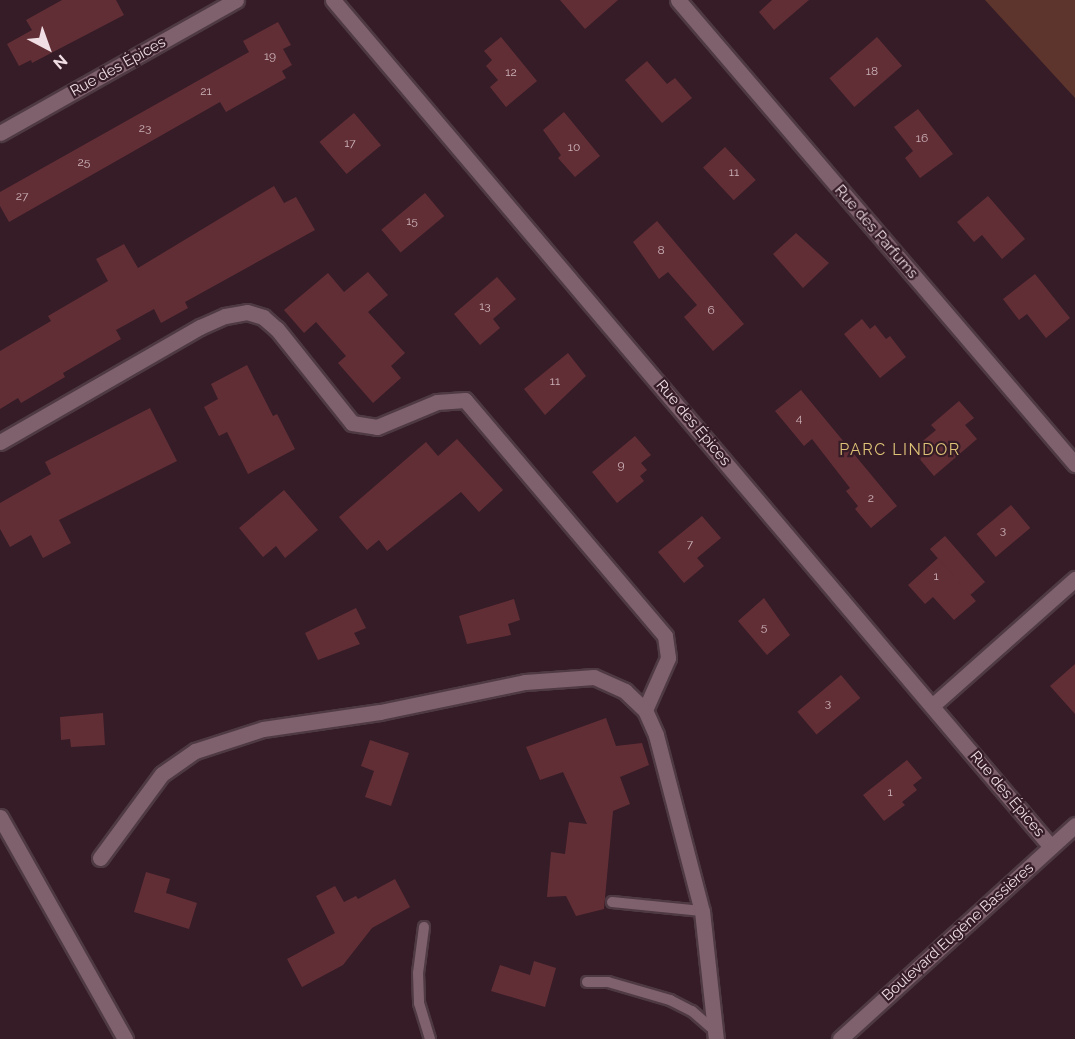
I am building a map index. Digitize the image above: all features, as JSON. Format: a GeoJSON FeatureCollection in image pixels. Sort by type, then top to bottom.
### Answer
{"type":"FeatureCollection","features":[{"type":"Feature","properties":{"kind":"street","name":"Rue des Épices"},"geometry":{"type":"LineString","coordinates":[[0,133],[236,0]]}},
{"type":"Feature","properties":{"kind":"street","name":"Rue des Épices"},"geometry":{"type":"LineString","coordinates":[[333,0],[933,705],[1051,847]]}},
{"type":"Feature","properties":{"kind":"street","name":"Rue des Parfums"},"geometry":{"type":"LineString","coordinates":[[678,0],[1075,464]]}},
{"type":"Feature","properties":{"kind":"street"},"geometry":{"type":"LineString","coordinates":[[0,442],[200,327],[247,312],[262,317],[277,329],[352,423],[377,426],[437,402],[465,399],[665,636],[668,658],[645,710]]}},
{"type":"Feature","properties":{"kind":"street"},"geometry":{"type":"LineString","coordinates":[[933,705],[1075,579]]}},
{"type":"Feature","properties":{"kind":"street"},"geometry":{"type":"LineString","coordinates":[[100,858],[162,774],[195,751],[263,729],[380,712],[525,682],[594,677],[625,692],[645,710],[656,735],[702,911],[716,1036]]}},
{"type":"Feature","properties":{"kind":"street"},"geometry":{"type":"LineString","coordinates":[[0,817],[125,1039]]}},
{"type":"Feature","properties":{"kind":"street","name":"Boulevard Eugène Bassières"},"geometry":{"type":"LineString","coordinates":[[840,1039],[1075,825]]}},
{"type":"Feature","properties":{"kind":"lane"},"geometry":{"type":"LineString","coordinates":[[612,902],[702,911]]}},
{"type":"Feature","properties":{"kind":"lane"},"geometry":{"type":"LineString","coordinates":[[424,927],[419,993],[430,1039]]}},
{"type":"Feature","properties":{"kind":"lane"},"geometry":{"type":"LineString","coordinates":[[587,982],[608,982],[670,1000],[692,1011],[716,1036]]}},
{"type":"Feature","properties":{"kind":"shaded area"},"geometry":{"type":"Polygon","coordinates":[[[985,0],[1075,0],[1075,98],[985,0]]]}},
{"type":"Feature","properties":{"kind":"building"},"geometry":{"type":"Polygon","coordinates":[[[62,0],[116,0],[124,15],[32,63],[31,60],[19,66],[7,44],[32,30],[26,20],[62,0]]]}},
{"type":"Feature","properties":{"kind":"building"},"geometry":{"type":"Polygon","coordinates":[[[560,0],[618,0],[585,29],[560,0]]]}},
{"type":"Feature","properties":{"kind":"building"},"geometry":{"type":"Polygon","coordinates":[[[772,0],[809,0],[774,30],[759,12],[772,0]]]}},
{"type":"Feature","properties":{"kind":"building"},"geometry":{"type":"Polygon","coordinates":[[[278,22],[291,45],[283,49],[292,65],[282,71],[286,78],[226,112],[220,102],[9,222],[0,206],[0,192],[249,52],[243,41],[278,22]]]}},
{"type":"Feature","properties":{"kind":"building"},"geometry":{"type":"Polygon","coordinates":[[[501,37],[537,81],[506,107],[490,87],[498,80],[486,66],[492,60],[484,51],[501,37]]]}},
{"type":"Feature","properties":{"kind":"building"},"geometry":{"type":"Polygon","coordinates":[[[877,37],[902,66],[854,107],[829,78],[877,37]]]}},
{"type":"Feature","properties":{"kind":"building"},"geometry":{"type":"Polygon","coordinates":[[[647,61],[667,84],[675,78],[692,98],[662,123],[625,80],[647,61]]]}},
{"type":"Feature","properties":{"kind":"building"},"geometry":{"type":"Polygon","coordinates":[[[918,109],[953,154],[920,178],[905,158],[913,151],[894,127],[918,109]]]}},
{"type":"Feature","properties":{"kind":"building"},"geometry":{"type":"Polygon","coordinates":[[[564,112],[600,156],[575,177],[558,158],[561,155],[543,130],[564,112]]]}},
{"type":"Feature","properties":{"kind":"building"},"geometry":{"type":"Polygon","coordinates":[[[354,113],[381,145],[347,174],[320,142],[354,113]]]}},
{"type":"Feature","properties":{"kind":"building"},"geometry":{"type":"Polygon","coordinates":[[[725,147],[756,180],[734,200],[703,167],[725,147]]]}},
{"type":"Feature","properties":{"kind":"building"},"geometry":{"type":"Polygon","coordinates":[[[274,186],[284,203],[296,197],[315,230],[185,302],[188,308],[161,323],[154,309],[116,330],[121,339],[63,373],[65,377],[21,403],[18,398],[0,409],[0,351],[51,321],[48,316],[108,281],[96,259],[124,244],[138,268],[274,186]]]}},
{"type":"Feature","properties":{"kind":"building"},"geometry":{"type":"Polygon","coordinates":[[[425,193],[444,216],[401,253],[381,230],[425,193]]]}},
{"type":"Feature","properties":{"kind":"building"},"geometry":{"type":"Polygon","coordinates":[[[988,196],[1025,239],[1002,259],[982,235],[974,242],[957,222],[988,196]]]}},
{"type":"Feature","properties":{"kind":"building"},"geometry":{"type":"Polygon","coordinates":[[[657,221],[744,324],[713,351],[684,317],[697,305],[668,272],[659,279],[633,242],[657,221]]]}},
{"type":"Feature","properties":{"kind":"building"},"geometry":{"type":"Polygon","coordinates":[[[796,233],[829,263],[803,288],[773,254],[796,233]]]}},
{"type":"Feature","properties":{"kind":"building"},"geometry":{"type":"Polygon","coordinates":[[[368,272],[388,295],[368,312],[405,353],[391,366],[401,378],[373,403],[338,363],[346,356],[316,322],[304,333],[284,310],[328,273],[344,292],[368,272]]]}},
{"type":"Feature","properties":{"kind":"building"},"geometry":{"type":"Polygon","coordinates":[[[1035,274],[1070,318],[1046,338],[1027,314],[1019,320],[1003,299],[1035,274]]]}},
{"type":"Feature","properties":{"kind":"building"},"geometry":{"type":"Polygon","coordinates":[[[497,277],[516,299],[493,319],[500,328],[480,345],[454,314],[497,277]]]}},
{"type":"Feature","properties":{"kind":"building"},"geometry":{"type":"Polygon","coordinates":[[[862,319],[870,329],[875,325],[886,339],[890,336],[906,357],[880,378],[844,334],[862,319]]]}},
{"type":"Feature","properties":{"kind":"building"},"geometry":{"type":"Polygon","coordinates":[[[568,353],[586,376],[545,415],[524,389],[568,353]]]}},
{"type":"Feature","properties":{"kind":"building"},"geometry":{"type":"Polygon","coordinates":[[[247,365],[273,416],[277,414],[295,449],[248,474],[227,432],[219,436],[204,407],[218,399],[211,384],[247,365]]]}},
{"type":"Feature","properties":{"kind":"building"},"geometry":{"type":"Polygon","coordinates":[[[801,390],[897,506],[871,528],[855,509],[858,506],[846,491],[850,488],[812,439],[804,446],[775,411],[801,390]]]}},
{"type":"Feature","properties":{"kind":"building"},"geometry":{"type":"Polygon","coordinates":[[[959,401],[974,418],[965,425],[977,439],[934,476],[912,450],[936,430],[931,425],[959,401]]]}},
{"type":"Feature","properties":{"kind":"building"},"geometry":{"type":"Polygon","coordinates":[[[150,408],[177,461],[59,520],[71,543],[43,558],[31,535],[10,547],[0,529],[0,503],[51,474],[45,462],[150,408]]]}},
{"type":"Feature","properties":{"kind":"building"},"geometry":{"type":"Polygon","coordinates":[[[635,436],[651,455],[641,463],[647,470],[640,476],[644,481],[617,503],[592,472],[635,436]]]}},
{"type":"Feature","properties":{"kind":"building"},"geometry":{"type":"Polygon","coordinates":[[[457,439],[503,490],[479,512],[461,492],[387,551],[379,540],[367,550],[339,517],[426,442],[438,456],[457,439]]]}},
{"type":"Feature","properties":{"kind":"building"},"geometry":{"type":"Polygon","coordinates":[[[284,490],[318,530],[285,558],[276,546],[263,557],[239,528],[284,490]]]}},
{"type":"Feature","properties":{"kind":"building"},"geometry":{"type":"Polygon","coordinates":[[[1011,505],[1030,528],[996,557],[977,534],[1011,505]]]}},
{"type":"Feature","properties":{"kind":"building"},"geometry":{"type":"Polygon","coordinates":[[[702,516],[721,538],[697,558],[704,566],[684,583],[658,552],[702,516]]]}},
{"type":"Feature","properties":{"kind":"building"},"geometry":{"type":"Polygon","coordinates":[[[945,536],[985,582],[970,595],[930,549],[945,536]]]}},
{"type":"Feature","properties":{"kind":"building"},"geometry":{"type":"Polygon","coordinates":[[[938,558],[976,601],[954,620],[933,597],[925,604],[908,585],[938,558]]]}},
{"type":"Feature","properties":{"kind":"building"},"geometry":{"type":"Polygon","coordinates":[[[764,598],[790,635],[767,655],[738,621],[764,598]]]}},
{"type":"Feature","properties":{"kind":"building"},"geometry":{"type":"Polygon","coordinates":[[[514,599],[520,620],[508,624],[511,635],[467,644],[459,616],[514,599]]]}},
{"type":"Feature","properties":{"kind":"building"},"geometry":{"type":"Polygon","coordinates":[[[356,608],[366,628],[354,633],[360,644],[318,660],[305,633],[356,608]]]}},
{"type":"Feature","properties":{"kind":"building"},"geometry":{"type":"Polygon","coordinates":[[[1075,664],[1075,714],[1050,686],[1075,664]]]}},
{"type":"Feature","properties":{"kind":"building"},"geometry":{"type":"Polygon","coordinates":[[[841,675],[860,698],[817,735],[797,712],[841,675]]]}},
{"type":"Feature","properties":{"kind":"building"},"geometry":{"type":"Polygon","coordinates":[[[103,713],[105,745],[71,747],[70,739],[61,740],[60,717],[103,713]]]}},
{"type":"Feature","properties":{"kind":"building"},"geometry":{"type":"Polygon","coordinates":[[[606,718],[616,746],[642,743],[649,765],[620,777],[630,804],[613,811],[604,909],[576,916],[566,896],[547,897],[551,852],[565,854],[569,822],[587,824],[563,772],[540,780],[526,747],[606,718]]]}},
{"type":"Feature","properties":{"kind":"building"},"geometry":{"type":"Polygon","coordinates":[[[370,740],[409,753],[391,806],[365,797],[374,771],[361,766],[370,740]]]}},
{"type":"Feature","properties":{"kind":"building"},"geometry":{"type":"Polygon","coordinates":[[[907,760],[922,778],[913,785],[917,790],[902,802],[905,805],[884,821],[863,795],[907,760]]]}},
{"type":"Feature","properties":{"kind":"building"},"geometry":{"type":"Polygon","coordinates":[[[146,872],[170,879],[166,893],[197,903],[189,929],[134,912],[146,872]]]}},
{"type":"Feature","properties":{"kind":"building"},"geometry":{"type":"Polygon","coordinates":[[[395,879],[410,907],[372,928],[343,965],[302,987],[287,959],[335,933],[316,896],[335,886],[344,902],[356,896],[358,899],[395,879]]]}},
{"type":"Feature","properties":{"kind":"building"},"geometry":{"type":"Polygon","coordinates":[[[534,961],[556,968],[545,1007],[491,991],[500,965],[530,975],[534,961]]]}},
{"type":"Feature","properties":{"kind":"district","name":"PARC LINDOR"},"geometry":{"type":"Point","coordinates":[900,450]}}]}
